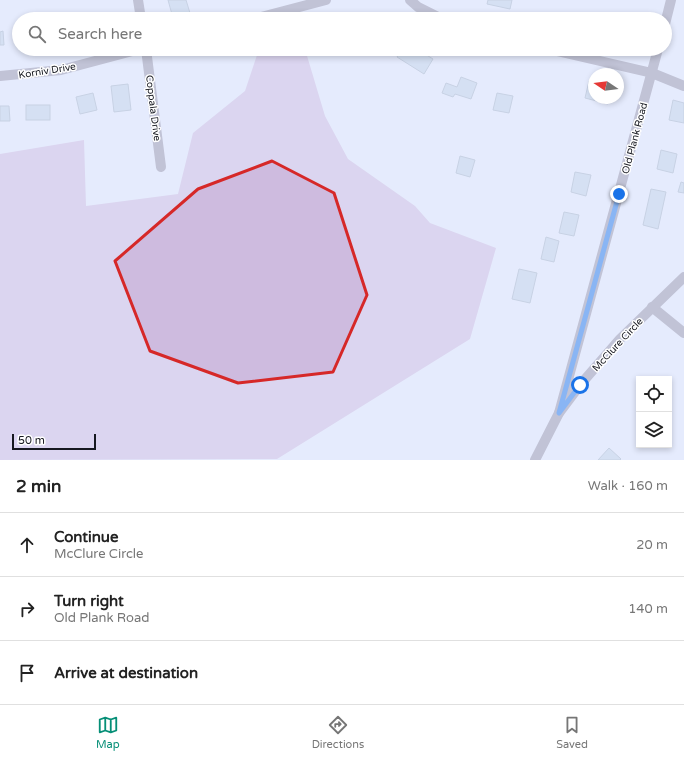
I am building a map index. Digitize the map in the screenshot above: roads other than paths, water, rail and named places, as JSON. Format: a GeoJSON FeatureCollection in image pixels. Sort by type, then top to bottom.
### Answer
{"type":"FeatureCollection","features":[{"type":"Feature","properties":{"kind":"street"},"geometry":{"type":"LineString","coordinates":[[138,0],[140,12]]}},
{"type":"Feature","properties":{"kind":"street"},"geometry":{"type":"LineString","coordinates":[[281,12],[326,0]]}},
{"type":"Feature","properties":{"kind":"street"},"geometry":{"type":"LineString","coordinates":[[410,0],[418,7],[428,12]]}},
{"type":"Feature","properties":{"kind":"street"},"geometry":{"type":"LineString","coordinates":[[668,12],[672,0]]}},
{"type":"Feature","properties":{"kind":"street","name":"Korniv Drive"},"geometry":{"type":"LineString","coordinates":[[0,76],[61,70],[114,56]]}},
{"type":"Feature","properties":{"kind":"street","name":"Coppala Drive"},"geometry":{"type":"LineString","coordinates":[[147,56],[161,167]]}},
{"type":"Feature","properties":{"kind":"street"},"geometry":{"type":"LineString","coordinates":[[578,56],[652,73],[684,86]]}},
{"type":"Feature","properties":{"kind":"street","name":"Old Plank Road"},"geometry":{"type":"LineString","coordinates":[[559,413],[656,56]]}},
{"type":"Feature","properties":{"kind":"street","name":"McClure Circle"},"geometry":{"type":"LineString","coordinates":[[535,460],[559,413],[580,385],[620,339],[684,276]]}},
{"type":"Feature","properties":{"kind":"street"},"geometry":{"type":"LineString","coordinates":[[652,307],[684,333]]}}]}
